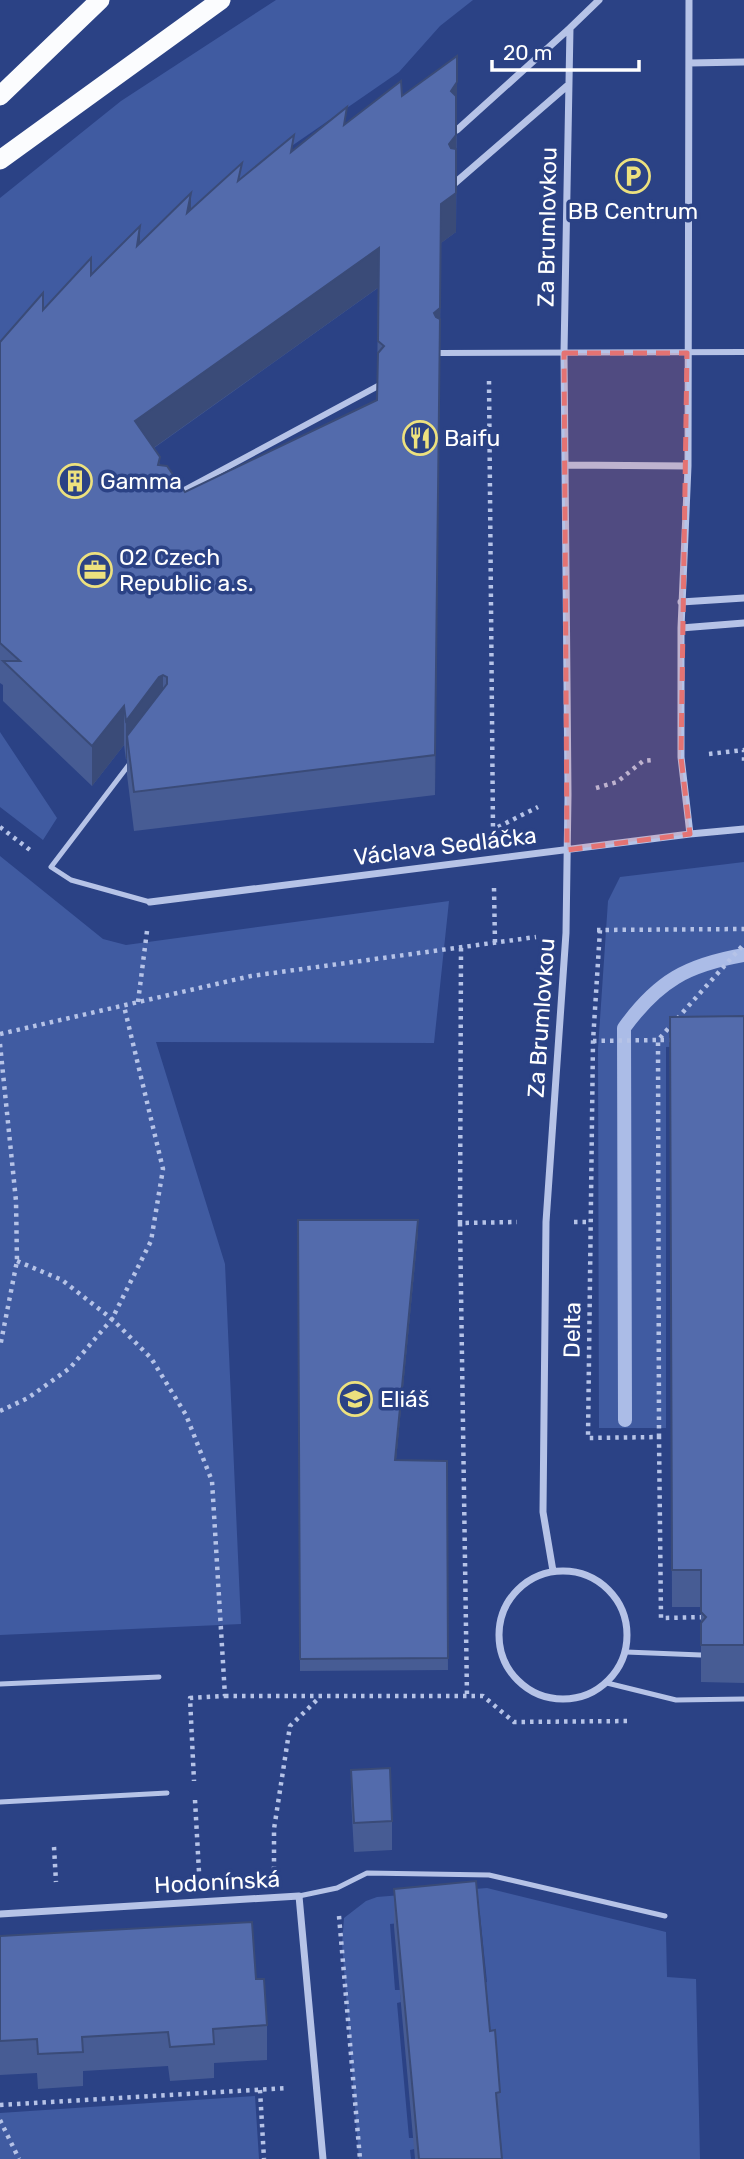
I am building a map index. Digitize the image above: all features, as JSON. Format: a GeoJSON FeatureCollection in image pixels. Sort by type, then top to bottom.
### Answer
{"type":"FeatureCollection","features":[{"type":"Feature","properties":{"kind":"highway"},"geometry":{"type":"LineString","coordinates":[[0,96],[100,0]]}},
{"type":"Feature","properties":{"kind":"highway"},"geometry":{"type":"LineString","coordinates":[[0,160],[221,0]]}},
{"type":"Feature","properties":{"kind":"street"},"geometry":{"type":"LineString","coordinates":[[457,130],[599,0]]}},
{"type":"Feature","properties":{"kind":"street"},"geometry":{"type":"LineString","coordinates":[[689,0],[688,466],[681,602],[681,757],[690,834]]}},
{"type":"Feature","properties":{"kind":"street","name":"Za Brumlovkou"},"geometry":{"type":"LineString","coordinates":[[552,1571],[543,1512],[545,1222],[566,933],[568,850],[564,353],[570,28]]}},
{"type":"Feature","properties":{"kind":"street"},"geometry":{"type":"LineString","coordinates":[[689,62],[744,62]]}},
{"type":"Feature","properties":{"kind":"street"},"geometry":{"type":"LineString","coordinates":[[456,183],[568,86]]}},
{"type":"Feature","properties":{"kind":"street"},"geometry":{"type":"LineString","coordinates":[[440,353],[744,352]]}},
{"type":"Feature","properties":{"kind":"street"},"geometry":{"type":"LineString","coordinates":[[175,495],[378,386]]}},
{"type":"Feature","properties":{"kind":"street"},"geometry":{"type":"LineString","coordinates":[[565,466],[688,466]]}},
{"type":"Feature","properties":{"kind":"street"},"geometry":{"type":"LineString","coordinates":[[681,602],[744,598]]}},
{"type":"Feature","properties":{"kind":"street"},"geometry":{"type":"LineString","coordinates":[[681,628],[744,623]]}},
{"type":"Feature","properties":{"kind":"street","name":"Václava Sedláčka"},"geometry":{"type":"LineString","coordinates":[[150,902],[744,829]]}},
{"type":"Feature","properties":{"kind":"street"},"geometry":{"type":"LineString","coordinates":[[552,1571],[571,1571],[589,1576],[605,1585],[617,1599],[625,1615],[628,1633],[626,1652],[619,1669],[596,1692],[581,1698],[551,1699],[524,1687],[513,1676],[500,1650],[500,1620],[514,1593],[525,1583],[552,1571]]}},
{"type":"Feature","properties":{"kind":"street","name":"Hodonínská"},"geometry":{"type":"LineString","coordinates":[[0,1914],[299,1896],[323,2159]]}},
{"type":"Feature","properties":{"kind":"lane"},"geometry":{"type":"LineString","coordinates":[[139,752],[51,867],[71,880],[150,902]]}},
{"type":"Feature","properties":{"kind":"lane"},"geometry":{"type":"LineString","coordinates":[[626,1652],[701,1655]]}},
{"type":"Feature","properties":{"kind":"lane"},"geometry":{"type":"LineString","coordinates":[[0,1685],[159,1677]]}},
{"type":"Feature","properties":{"kind":"lane"},"geometry":{"type":"LineString","coordinates":[[607,1683],[676,1700],[744,1699]]}},
{"type":"Feature","properties":{"kind":"lane"},"geometry":{"type":"LineString","coordinates":[[0,1802],[167,1793]]}},
{"type":"Feature","properties":{"kind":"lane"},"geometry":{"type":"LineString","coordinates":[[299,1896],[337,1888],[367,1873],[489,1875],[665,1916]]}},
{"type":"Feature","properties":{"kind":"path"},"geometry":{"type":"LineString","coordinates":[[488,353],[494,829]]}},
{"type":"Feature","properties":{"kind":"path"},"geometry":{"type":"LineString","coordinates":[[480,831],[494,829],[525,812],[568,795],[617,782],[643,761],[744,750],[744,764]]}},
{"type":"Feature","properties":{"kind":"path"},"geometry":{"type":"LineString","coordinates":[[0,827],[51,867]]}},
{"type":"Feature","properties":{"kind":"path"},"geometry":{"type":"LineString","coordinates":[[138,1003],[150,902]]}},
{"type":"Feature","properties":{"kind":"path"},"geometry":{"type":"LineString","coordinates":[[0,1034],[251,976],[566,933],[600,930],[744,929]]}},
{"type":"Feature","properties":{"kind":"path","name":"Delta"},"geometry":{"type":"LineString","coordinates":[[600,930],[593,1041],[589,1438],[659,1437]]}},
{"type":"Feature","properties":{"kind":"path"},"geometry":{"type":"LineString","coordinates":[[716,1617],[661,1618],[658,1040],[744,944]]}},
{"type":"Feature","properties":{"kind":"path"},"geometry":{"type":"LineString","coordinates":[[461,948],[460,1223],[467,1696]]}},
{"type":"Feature","properties":{"kind":"path"},"geometry":{"type":"LineString","coordinates":[[0,1411],[28,1398],[70,1368],[112,1319],[151,1241],[163,1169],[124,1006]]}},
{"type":"Feature","properties":{"kind":"path"},"geometry":{"type":"LineString","coordinates":[[593,1041],[682,1040]]}},
{"type":"Feature","properties":{"kind":"path"},"geometry":{"type":"LineString","coordinates":[[0,1044],[16,1201],[17,1261],[0,1347]]}},
{"type":"Feature","properties":{"kind":"path"},"geometry":{"type":"LineString","coordinates":[[460,1223],[591,1222]]}},
{"type":"Feature","properties":{"kind":"path"},"geometry":{"type":"LineString","coordinates":[[17,1261],[62,1280],[112,1319],[151,1358],[186,1415],[212,1481],[225,1696]]}},
{"type":"Feature","properties":{"kind":"path"},"geometry":{"type":"LineString","coordinates":[[274,1898],[274,1829],[290,1726],[321,1696]]}},
{"type":"Feature","properties":{"kind":"path"},"geometry":{"type":"LineString","coordinates":[[200,1902],[190,1698],[483,1696],[514,1722],[634,1721]]}},
{"type":"Feature","properties":{"kind":"path"},"geometry":{"type":"LineString","coordinates":[[337,1888],[360,2159]]}},
{"type":"Feature","properties":{"kind":"path"},"geometry":{"type":"LineString","coordinates":[[0,2105],[291,2088]]}},
{"type":"Feature","properties":{"kind":"path"},"geometry":{"type":"LineString","coordinates":[[260,2090],[264,2159]]}},
{"type":"Feature","properties":{"kind":"path"},"geometry":{"type":"LineString","coordinates":[[0,2120],[19,2159]]}},
{"type":"Feature","properties":{"kind":"highlighted area"},"geometry":{"type":"Polygon","coordinates":[[[564,353],[687,353],[681,757],[690,834],[567,850],[564,353]]]}},
{"type":"Feature","properties":{"kind":"shaded area"},"geometry":{"type":"Polygon","coordinates":[[[276,0],[473,0],[440,26],[399,72],[0,347],[0,198],[121,101],[276,0]]]}},
{"type":"Feature","properties":{"kind":"shaded area"},"geometry":{"type":"Polygon","coordinates":[[[0,732],[57,818],[43,840],[0,807],[0,732]]]}},
{"type":"Feature","properties":{"kind":"shaded area"},"geometry":{"type":"Polygon","coordinates":[[[0,856],[103,939],[126,945],[449,901],[434,1043],[156,1042],[225,1264],[241,1624],[0,1635],[0,856]]]}},
{"type":"Feature","properties":{"kind":"shaded area"},"geometry":{"type":"Polygon","coordinates":[[[744,862],[744,1045],[666,1047],[666,1428],[599,1428],[598,1049],[608,901],[620,877],[744,862]]]}},
{"type":"Feature","properties":{"kind":"shaded area"},"geometry":{"type":"Polygon","coordinates":[[[487,1888],[666,1932],[667,1977],[696,1979],[700,2159],[502,2159],[501,2142],[496,2131],[500,2130],[487,1994],[483,1994],[482,1983],[487,1982],[480,1915],[390,1924],[395,1990],[400,1990],[401,2002],[397,2003],[409,2138],[414,2138],[414,2149],[410,2150],[411,2159],[359,2159],[342,1944],[344,1918],[366,1901],[377,1897],[487,1888]]]}},
{"type":"Feature","properties":{"kind":"shaded area"},"geometry":{"type":"Polygon","coordinates":[[[255,2096],[259,2159],[0,2159],[0,2113],[255,2096]]]}},
{"type":"Feature","properties":{"kind":"building","name":"Gamma"},"geometry":{"type":"Polygon","coordinates":[[[457,56],[457,82],[451,91],[456,96],[456,135],[449,144],[456,149],[456,193],[441,204],[440,308],[434,313],[440,319],[435,755],[134,792],[127,736],[167,684],[167,677],[159,677],[126,721],[124,706],[92,746],[3,661],[20,661],[0,643],[0,342],[43,293],[43,310],[91,258],[91,275],[140,226],[137,246],[191,193],[187,213],[242,163],[238,181],[294,135],[291,152],[347,107],[344,125],[401,81],[402,96],[457,56]],[[379,248],[135,421],[160,457],[158,465],[167,466],[185,492],[377,400],[378,353],[384,346],[378,341],[379,248]]]}},
{"type":"Feature","properties":{"kind":"building"},"geometry":{"type":"Polygon","coordinates":[[[744,1016],[744,1645],[701,1645],[701,1623],[706,1617],[701,1612],[701,1570],[672,1570],[670,1017],[744,1016]]]}},
{"type":"Feature","properties":{"kind":"building"},"geometry":{"type":"Polygon","coordinates":[[[298,1220],[418,1220],[395,1460],[447,1461],[448,1658],[300,1659],[298,1220]]]}},
{"type":"Feature","properties":{"kind":"building"},"geometry":{"type":"Polygon","coordinates":[[[390,1768],[392,1821],[354,1823],[351,1770],[390,1768]]]}},
{"type":"Feature","properties":{"kind":"building"},"geometry":{"type":"Polygon","coordinates":[[[476,1881],[490,2031],[495,2030],[500,2092],[496,2093],[502,2159],[419,2159],[394,1889],[476,1881]]]}},
{"type":"Feature","properties":{"kind":"building"},"geometry":{"type":"Polygon","coordinates":[[[252,1922],[256,1979],[264,1979],[267,2025],[213,2029],[214,2044],[170,2047],[168,2032],[82,2037],[83,2052],[38,2054],[37,2039],[0,2041],[0,1936],[252,1922]]]}},
{"type":"Feature","properties":{"kind":"waterway"},"geometry":{"type":"LineString","coordinates":[[625,1420],[624,1028],[649,998],[675,978],[706,964],[744,955]]}},
{"type":"Feature","properties":{"kind":"place","name":"BB Centrum"},"geometry":{"type":"Point","coordinates":[633,176]}},
{"type":"Feature","properties":{"kind":"place","name":"Baifu"},"geometry":{"type":"Point","coordinates":[420,438]}},
{"type":"Feature","properties":{"kind":"place","name":"Gamma"},"geometry":{"type":"Point","coordinates":[75,481]}},
{"type":"Feature","properties":{"kind":"place","name":"O2 Czech Republic a.s."},"geometry":{"type":"Point","coordinates":[95,570]}},
{"type":"Feature","properties":{"kind":"place","name":"Eliáš"},"geometry":{"type":"Point","coordinates":[355,1399]}}]}
